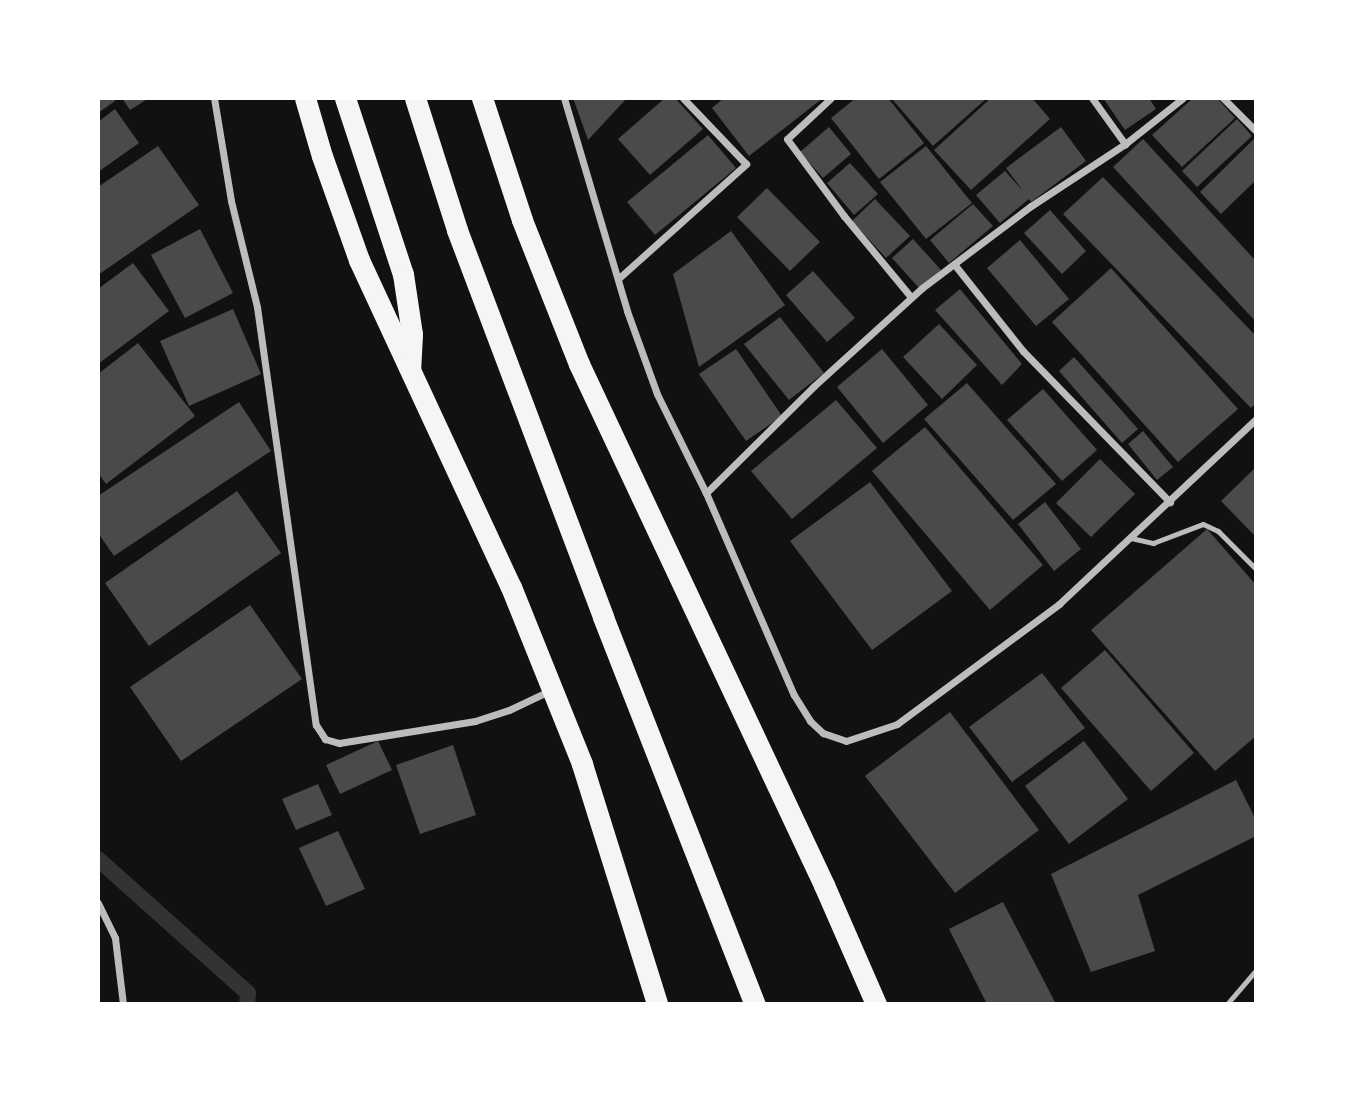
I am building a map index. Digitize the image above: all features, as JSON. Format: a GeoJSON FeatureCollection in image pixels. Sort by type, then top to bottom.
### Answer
{"type":"FeatureCollection","features":[{"type":"Feature","properties":{"kind":"highway"},"geometry":{"type":"LineString","coordinates":[[305,98],[340,208],[410,373],[473,502],[553,689],[606,834],[657,1004]]}},
{"type":"Feature","properties":{"kind":"highway"},"geometry":{"type":"LineString","coordinates":[[345,98],[403,274],[412,334],[410,373]]}},
{"type":"Feature","properties":{"kind":"highway"},"geometry":{"type":"LineString","coordinates":[[415,98],[457,230],[608,630],[755,1004]]}},
{"type":"Feature","properties":{"kind":"highway"},"geometry":{"type":"LineString","coordinates":[[482,98],[522,220],[579,364],[622,462],[818,873],[876,1004]]}},
{"type":"Feature","properties":{"kind":"street"},"geometry":{"type":"LineString","coordinates":[[214,98],[231,201],[257,307],[316,725],[325,739],[339,743],[475,721],[509,710],[553,689]]}},
{"type":"Feature","properties":{"kind":"street"},"geometry":{"type":"LineString","coordinates":[[564,98],[657,394],[706,493],[794,695],[810,721],[824,733],[846,741],[897,724],[1059,604],[1256,419]]}},
{"type":"Feature","properties":{"kind":"street"},"geometry":{"type":"LineString","coordinates":[[619,278],[746,164],[683,98]]}},
{"type":"Feature","properties":{"kind":"street"},"geometry":{"type":"LineString","coordinates":[[831,98],[787,139],[844,216],[911,296]]}},
{"type":"Feature","properties":{"kind":"street"},"geometry":{"type":"LineString","coordinates":[[1092,98],[1125,144]]}},
{"type":"Feature","properties":{"kind":"street"},"geometry":{"type":"LineString","coordinates":[[706,493],[814,386],[911,296],[1031,206],[1125,144],[1183,98]]}},
{"type":"Feature","properties":{"kind":"street"},"geometry":{"type":"LineString","coordinates":[[1223,98],[1256,131]]}},
{"type":"Feature","properties":{"kind":"street"},"geometry":{"type":"LineString","coordinates":[[954,264],[1023,351],[1170,502]]}},
{"type":"Feature","properties":{"kind":"street"},"geometry":{"type":"LineString","coordinates":[[98,903],[115,938],[122,1004]]}},
{"type":"Feature","properties":{"kind":"lane"},"geometry":{"type":"LineString","coordinates":[[1131,538],[1153,543],[1203,524],[1218,531],[1256,569]]}},
{"type":"Feature","properties":{"kind":"lane"},"geometry":{"type":"LineString","coordinates":[[1227,1004],[1256,970]]}},
{"type":"Feature","properties":{"kind":"building"},"geometry":{"type":"Polygon","coordinates":[[[98,98],[113,98],[115,101],[98,113],[98,98]]]}},
{"type":"Feature","properties":{"kind":"building"},"geometry":{"type":"Polygon","coordinates":[[[122,98],[149,98],[130,110],[122,98]]]}},
{"type":"Feature","properties":{"kind":"building"},"geometry":{"type":"Polygon","coordinates":[[[573,98],[627,98],[588,140],[573,98]]]}},
{"type":"Feature","properties":{"kind":"building"},"geometry":{"type":"Polygon","coordinates":[[[665,98],[675,98],[703,129],[650,175],[618,139],[665,98]]]}},
{"type":"Feature","properties":{"kind":"building"},"geometry":{"type":"Polygon","coordinates":[[[724,98],[823,98],[749,156],[712,108],[724,98]]]}},
{"type":"Feature","properties":{"kind":"building"},"geometry":{"type":"Polygon","coordinates":[[[856,98],[888,98],[924,143],[879,179],[831,118],[856,98]]]}},
{"type":"Feature","properties":{"kind":"building"},"geometry":{"type":"Polygon","coordinates":[[[891,98],[987,98],[933,146],[891,98]]]}},
{"type":"Feature","properties":{"kind":"building"},"geometry":{"type":"Polygon","coordinates":[[[991,98],[1032,98],[1050,119],[971,190],[934,150],[991,98]]]}},
{"type":"Feature","properties":{"kind":"building"},"geometry":{"type":"Polygon","coordinates":[[[1103,98],[1149,98],[1156,109],[1125,130],[1103,98]]]}},
{"type":"Feature","properties":{"kind":"building"},"geometry":{"type":"Polygon","coordinates":[[[1193,98],[1217,98],[1235,118],[1182,167],[1152,135],[1193,98]]]}},
{"type":"Feature","properties":{"kind":"building"},"geometry":{"type":"Polygon","coordinates":[[[115,109],[139,143],[98,172],[98,122],[115,109]]]}},
{"type":"Feature","properties":{"kind":"building"},"geometry":{"type":"Polygon","coordinates":[[[1237,119],[1252,136],[1197,187],[1182,171],[1237,119]]]}},
{"type":"Feature","properties":{"kind":"building"},"geometry":{"type":"Polygon","coordinates":[[[829,127],[851,154],[823,178],[800,152],[829,127]]]}},
{"type":"Feature","properties":{"kind":"building"},"geometry":{"type":"Polygon","coordinates":[[[1061,127],[1086,161],[1031,202],[1029,199],[1000,223],[976,195],[1005,171],[1023,191],[1006,168],[1061,127]]]}},
{"type":"Feature","properties":{"kind":"building"},"geometry":{"type":"Polygon","coordinates":[[[708,135],[736,168],[655,235],[627,202],[708,135]]]}},
{"type":"Feature","properties":{"kind":"building"},"geometry":{"type":"Polygon","coordinates":[[[1256,137],[1256,180],[1221,214],[1200,192],[1256,137]]]}},
{"type":"Feature","properties":{"kind":"building"},"geometry":{"type":"Polygon","coordinates":[[[1143,139],[1256,261],[1256,322],[1113,167],[1143,139]]]}},
{"type":"Feature","properties":{"kind":"building"},"geometry":{"type":"Polygon","coordinates":[[[158,146],[199,205],[98,275],[98,187],[158,146]]]}},
{"type":"Feature","properties":{"kind":"building"},"geometry":{"type":"Polygon","coordinates":[[[926,146],[972,203],[926,239],[880,182],[926,146]]]}},
{"type":"Feature","properties":{"kind":"building"},"geometry":{"type":"Polygon","coordinates":[[[850,163],[878,194],[854,215],[827,183],[850,163]]]}},
{"type":"Feature","properties":{"kind":"building"},"geometry":{"type":"Polygon","coordinates":[[[1103,177],[1256,336],[1256,403],[1251,408],[1063,214],[1103,177]]]}},
{"type":"Feature","properties":{"kind":"building"},"geometry":{"type":"Polygon","coordinates":[[[767,188],[820,242],[790,271],[737,217],[767,188]]]}},
{"type":"Feature","properties":{"kind":"building"},"geometry":{"type":"Polygon","coordinates":[[[875,199],[910,236],[886,258],[852,221],[875,199]]]}},
{"type":"Feature","properties":{"kind":"building"},"geometry":{"type":"Polygon","coordinates":[[[973,204],[993,226],[949,263],[930,240],[973,204]]]}},
{"type":"Feature","properties":{"kind":"building"},"geometry":{"type":"Polygon","coordinates":[[[1050,210],[1086,251],[1062,274],[1024,233],[1050,210]]]}},
{"type":"Feature","properties":{"kind":"building"},"geometry":{"type":"Polygon","coordinates":[[[200,229],[233,293],[185,318],[151,255],[200,229]]]}},
{"type":"Feature","properties":{"kind":"building"},"geometry":{"type":"Polygon","coordinates":[[[731,231],[785,305],[699,367],[673,274],[731,231]]]}},
{"type":"Feature","properties":{"kind":"building"},"geometry":{"type":"Polygon","coordinates":[[[913,239],[941,270],[920,289],[892,258],[913,239]]]}},
{"type":"Feature","properties":{"kind":"building"},"geometry":{"type":"Polygon","coordinates":[[[1020,240],[1069,299],[1036,326],[987,268],[1020,240]]]}},
{"type":"Feature","properties":{"kind":"building"},"geometry":{"type":"Polygon","coordinates":[[[133,263],[169,311],[98,364],[98,289],[133,263]]]}},
{"type":"Feature","properties":{"kind":"building"},"geometry":{"type":"Polygon","coordinates":[[[1111,268],[1238,409],[1178,462],[1052,322],[1111,268]]]}},
{"type":"Feature","properties":{"kind":"building"},"geometry":{"type":"Polygon","coordinates":[[[813,271],[855,318],[827,342],[786,295],[813,271]]]}},
{"type":"Feature","properties":{"kind":"building"},"geometry":{"type":"Polygon","coordinates":[[[960,289],[1022,364],[1002,385],[935,310],[960,289]]]}},
{"type":"Feature","properties":{"kind":"building"},"geometry":{"type":"Polygon","coordinates":[[[233,309],[261,374],[189,406],[160,341],[233,309]]]}},
{"type":"Feature","properties":{"kind":"building"},"geometry":{"type":"Polygon","coordinates":[[[780,317],[824,373],[789,400],[744,344],[780,317]]]}},
{"type":"Feature","properties":{"kind":"building"},"geometry":{"type":"Polygon","coordinates":[[[939,324],[977,365],[942,399],[903,357],[939,324]]]}},
{"type":"Feature","properties":{"kind":"building"},"geometry":{"type":"Polygon","coordinates":[[[138,343],[195,416],[106,484],[98,473],[98,374],[138,343]]]}},
{"type":"Feature","properties":{"kind":"building"},"geometry":{"type":"Polygon","coordinates":[[[736,349],[782,416],[746,441],[699,374],[736,349]]]}},
{"type":"Feature","properties":{"kind":"building"},"geometry":{"type":"Polygon","coordinates":[[[882,349],[928,405],[883,443],[837,387],[882,349]]]}},
{"type":"Feature","properties":{"kind":"building"},"geometry":{"type":"Polygon","coordinates":[[[1074,357],[1138,429],[1122,443],[1059,371],[1074,357]]]}},
{"type":"Feature","properties":{"kind":"building"},"geometry":{"type":"Polygon","coordinates":[[[967,383],[1056,484],[1013,520],[924,419],[967,383]]]}},
{"type":"Feature","properties":{"kind":"building"},"geometry":{"type":"Polygon","coordinates":[[[1043,389],[1097,450],[1062,481],[1007,420],[1043,389]]]}},
{"type":"Feature","properties":{"kind":"building"},"geometry":{"type":"Polygon","coordinates":[[[836,400],[877,448],[792,519],[751,471],[836,400]]]}},
{"type":"Feature","properties":{"kind":"building"},"geometry":{"type":"Polygon","coordinates":[[[239,402],[271,451],[114,556],[98,533],[98,496],[239,402]]]}},
{"type":"Feature","properties":{"kind":"building"},"geometry":{"type":"Polygon","coordinates":[[[925,427],[1043,565],[990,610],[872,471],[925,427]]]}},
{"type":"Feature","properties":{"kind":"building"},"geometry":{"type":"Polygon","coordinates":[[[1143,431],[1173,467],[1157,480],[1128,444],[1143,431]]]}},
{"type":"Feature","properties":{"kind":"building"},"geometry":{"type":"Polygon","coordinates":[[[1100,459],[1135,494],[1091,537],[1056,503],[1100,459]]]}},
{"type":"Feature","properties":{"kind":"building"},"geometry":{"type":"Polygon","coordinates":[[[1256,467],[1256,537],[1221,501],[1256,467]]]}},
{"type":"Feature","properties":{"kind":"building"},"geometry":{"type":"Polygon","coordinates":[[[870,482],[952,591],[872,650],[790,541],[870,482]]]}},
{"type":"Feature","properties":{"kind":"building"},"geometry":{"type":"Polygon","coordinates":[[[237,491],[281,553],[149,646],[105,583],[237,491]]]}},
{"type":"Feature","properties":{"kind":"building"},"geometry":{"type":"Polygon","coordinates":[[[1045,502],[1081,549],[1054,571],[1018,524],[1045,502]]]}},
{"type":"Feature","properties":{"kind":"building"},"geometry":{"type":"Polygon","coordinates":[[[1207,529],[1256,585],[1256,736],[1215,771],[1091,630],[1207,529]]]}},
{"type":"Feature","properties":{"kind":"building"},"geometry":{"type":"Polygon","coordinates":[[[250,605],[302,679],[181,761],[130,687],[250,605]]]}},
{"type":"Feature","properties":{"kind":"building"},"geometry":{"type":"Polygon","coordinates":[[[1105,650],[1194,753],[1151,791],[1061,688],[1105,650]]]}},
{"type":"Feature","properties":{"kind":"building"},"geometry":{"type":"Polygon","coordinates":[[[1042,673],[1085,728],[1012,782],[969,727],[1042,673]]]}},
{"type":"Feature","properties":{"kind":"building"},"geometry":{"type":"Polygon","coordinates":[[[950,712],[1039,830],[955,893],[865,776],[950,712]]]}},
{"type":"Feature","properties":{"kind":"building"},"geometry":{"type":"Polygon","coordinates":[[[378,741],[392,770],[340,794],[326,765],[378,741]]]}},
{"type":"Feature","properties":{"kind":"building"},"geometry":{"type":"Polygon","coordinates":[[[1084,741],[1128,799],[1069,844],[1025,786],[1084,741]]]}},
{"type":"Feature","properties":{"kind":"building"},"geometry":{"type":"Polygon","coordinates":[[[453,745],[476,815],[420,834],[396,765],[453,745]]]}},
{"type":"Feature","properties":{"kind":"building"},"geometry":{"type":"Polygon","coordinates":[[[1236,780],[1256,820],[1256,836],[1138,895],[1155,951],[1091,972],[1051,874],[1236,780]]]}},
{"type":"Feature","properties":{"kind":"building"},"geometry":{"type":"Polygon","coordinates":[[[318,784],[332,815],[296,830],[282,799],[318,784]]]}},
{"type":"Feature","properties":{"kind":"building"},"geometry":{"type":"Polygon","coordinates":[[[338,831],[365,889],[326,906],[299,848],[338,831]]]}},
{"type":"Feature","properties":{"kind":"building"},"geometry":{"type":"Polygon","coordinates":[[[1003,902],[1056,1004],[987,1004],[949,929],[1003,902]]]}},
{"type":"Feature","properties":{"kind":"waterway"},"geometry":{"type":"LineString","coordinates":[[98,859],[248,993],[247,1004]]}}]}
